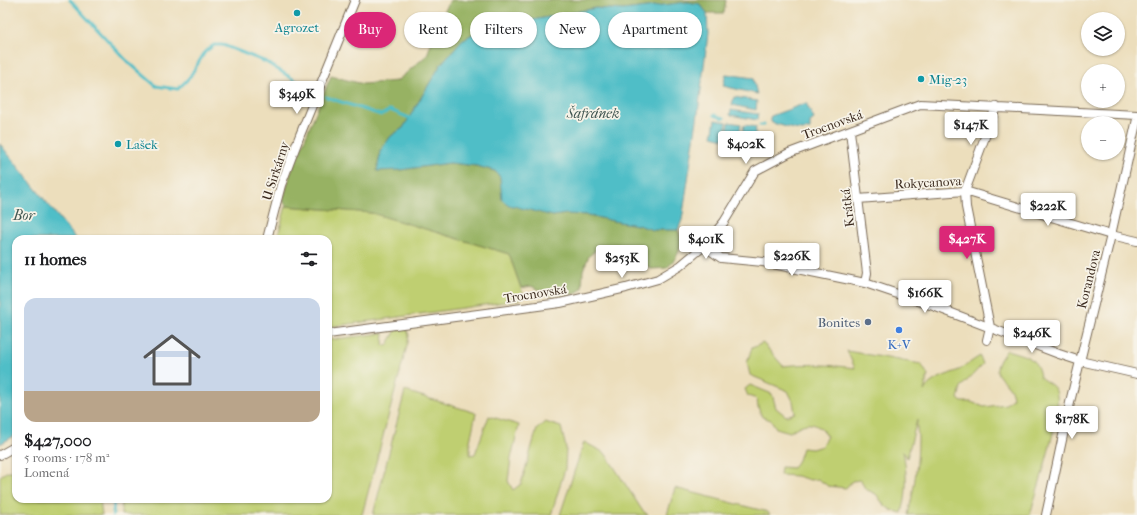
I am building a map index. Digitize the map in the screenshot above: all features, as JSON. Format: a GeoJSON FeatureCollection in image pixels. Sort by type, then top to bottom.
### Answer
{"type":"FeatureCollection","features":[{"type":"Feature","properties":{"kind":"street","name":"U Sirkárny"},"geometry":{"type":"LineString","coordinates":[[268,235],[281,185],[300,134],[355,0]]}},
{"type":"Feature","properties":{"kind":"street","name":"Trocnovská"},"geometry":{"type":"LineString","coordinates":[[332,333],[560,303],[658,279],[680,266],[704,246],[724,222],[755,171],[789,153],[920,104],[1137,115]]}},
{"type":"Feature","properties":{"kind":"street"},"geometry":{"type":"LineString","coordinates":[[987,340],[990,327],[966,207],[965,191],[996,107]]}},
{"type":"Feature","properties":{"kind":"street","name":"Korandova"},"geometry":{"type":"LineString","coordinates":[[1046,515],[1071,398],[1111,235],[1137,119]]}},
{"type":"Feature","properties":{"kind":"street","name":"Krátká"},"geometry":{"type":"LineString","coordinates":[[850,130],[867,273],[865,283]]}},
{"type":"Feature","properties":{"kind":"street","name":"Rokycanova"},"geometry":{"type":"LineString","coordinates":[[858,199],[965,191],[1111,235],[1137,241]]}},
{"type":"Feature","properties":{"kind":"street"},"geometry":{"type":"LineString","coordinates":[[704,246],[721,258],[763,262],[865,283],[990,327],[1080,361],[1137,374]]}},
{"type":"Feature","properties":{"kind":"street"},"geometry":{"type":"LineString","coordinates":[[0,455],[12,448]]}},
{"type":"Feature","properties":{"kind":"green space"},"geometry":{"type":"Polygon","coordinates":[[[450,0],[726,0],[724,13],[707,13],[700,4],[687,2],[623,10],[596,8],[575,12],[545,12],[545,18],[537,19],[537,12],[470,12],[470,36],[462,40],[462,12],[444,12],[450,0]]]}},
{"type":"Feature","properties":{"kind":"green space"},"geometry":{"type":"Polygon","coordinates":[[[430,48],[455,48],[441,64],[403,128],[391,136],[380,151],[377,171],[400,170],[450,163],[477,166],[495,171],[500,177],[502,186],[553,216],[566,214],[588,215],[638,225],[653,230],[678,230],[681,241],[679,250],[674,260],[667,268],[651,269],[629,251],[618,245],[605,246],[597,249],[589,256],[583,270],[582,289],[574,294],[551,295],[531,286],[521,288],[509,254],[372,213],[286,206],[283,200],[291,172],[331,76],[363,84],[397,81],[427,55],[430,48]]]}},
{"type":"Feature","properties":{"kind":"green space"},"geometry":{"type":"Polygon","coordinates":[[[286,206],[372,213],[509,254],[523,294],[519,300],[332,326],[332,235],[278,235],[286,206]]]}},
{"type":"Feature","properties":{"kind":"green space"},"geometry":{"type":"Polygon","coordinates":[[[406,328],[409,335],[408,342],[362,515],[121,515],[122,503],[332,503],[332,340],[384,333],[383,345],[387,346],[396,330],[406,328]]]}},
{"type":"Feature","properties":{"kind":"green space"},"geometry":{"type":"Polygon","coordinates":[[[763,343],[783,366],[819,365],[855,368],[847,351],[921,364],[928,375],[924,391],[926,387],[934,380],[959,370],[980,356],[983,364],[961,387],[958,399],[962,402],[971,402],[984,407],[1006,404],[1013,398],[1008,385],[997,373],[997,367],[1000,360],[1007,350],[1029,358],[1036,365],[1040,377],[1055,389],[1057,398],[1057,412],[1054,430],[1030,515],[908,515],[914,487],[918,448],[917,420],[907,458],[903,451],[906,482],[902,513],[891,510],[884,505],[876,494],[865,489],[861,480],[852,481],[846,488],[828,486],[818,479],[810,480],[797,476],[780,475],[781,467],[793,468],[798,460],[802,448],[812,449],[822,446],[827,436],[819,427],[814,425],[805,424],[790,432],[776,428],[771,420],[762,417],[757,399],[748,396],[745,389],[750,385],[772,394],[776,408],[786,416],[795,413],[793,401],[788,391],[750,375],[747,362],[752,348],[763,343]]]}},
{"type":"Feature","properties":{"kind":"green space"},"geometry":{"type":"Polygon","coordinates":[[[405,391],[476,413],[470,441],[470,455],[475,454],[489,416],[519,425],[511,458],[508,481],[513,490],[521,484],[537,429],[545,422],[561,427],[566,448],[565,469],[551,515],[373,515],[405,391]]]}},
{"type":"Feature","properties":{"kind":"green space"},"geometry":{"type":"Polygon","coordinates":[[[584,442],[605,453],[642,510],[648,515],[560,515],[584,442]]]}},
{"type":"Feature","properties":{"kind":"green space"},"geometry":{"type":"Polygon","coordinates":[[[8,471],[12,471],[12,503],[100,503],[102,515],[0,515],[0,476],[8,471]]]}},
{"type":"Feature","properties":{"kind":"green space"},"geometry":{"type":"Polygon","coordinates":[[[675,488],[768,512],[770,515],[667,515],[675,488]]]}},
{"type":"Feature","properties":{"kind":"water","name":"Šafránek"},"geometry":{"type":"Polygon","coordinates":[[[687,2],[700,4],[707,13],[708,34],[698,113],[682,220],[678,230],[653,230],[638,225],[588,215],[566,214],[553,216],[509,205],[502,200],[500,177],[495,171],[477,166],[450,163],[400,170],[377,171],[380,151],[391,136],[403,128],[441,64],[455,48],[462,48],[462,40],[470,36],[470,48],[537,48],[537,19],[545,18],[545,48],[600,48],[600,12],[575,12],[596,8],[623,10],[687,2]]]}},
{"type":"Feature","properties":{"kind":"water"},"geometry":{"type":"Polygon","coordinates":[[[726,74],[753,78],[757,94],[723,86],[726,74]]]}},
{"type":"Feature","properties":{"kind":"water"},"geometry":{"type":"Polygon","coordinates":[[[734,97],[757,101],[756,110],[732,105],[734,97]]]}},
{"type":"Feature","properties":{"kind":"water"},"geometry":{"type":"Polygon","coordinates":[[[806,103],[814,119],[810,122],[810,129],[801,130],[772,123],[770,119],[771,116],[806,103]]]}},
{"type":"Feature","properties":{"kind":"water"},"geometry":{"type":"Polygon","coordinates":[[[731,110],[758,114],[757,120],[730,115],[731,110]]]}},
{"type":"Feature","properties":{"kind":"water"},"geometry":{"type":"Polygon","coordinates":[[[715,120],[727,122],[724,139],[712,136],[715,120]]]}},
{"type":"Feature","properties":{"kind":"water"},"geometry":{"type":"Polygon","coordinates":[[[729,122],[741,124],[738,141],[726,139],[729,122]]]}},
{"type":"Feature","properties":{"kind":"water"},"geometry":{"type":"Polygon","coordinates":[[[744,125],[756,127],[753,144],[741,141],[744,125]]]}},
{"type":"Feature","properties":{"kind":"water","name":"Bor"},"geometry":{"type":"Polygon","coordinates":[[[0,144],[73,235],[12,235],[12,437],[0,444],[0,144]]]}},
{"type":"Feature","properties":{"kind":"waterway"},"geometry":{"type":"LineString","coordinates":[[70,0],[126,60],[156,86],[178,89],[189,78],[205,52],[214,45],[223,45],[266,62],[309,89]]}},
{"type":"Feature","properties":{"kind":"waterway"},"geometry":{"type":"LineString","coordinates":[[326,97],[381,115],[390,110],[412,119]]}},
{"type":"Feature","properties":{"kind":"waterway"},"geometry":{"type":"LineString","coordinates":[[714,115],[724,118]]}},
{"type":"Feature","properties":{"kind":"waterway"},"geometry":{"type":"LineString","coordinates":[[113,515],[114,503]]}},
{"type":"Feature","properties":{"kind":"place","name":"Agrozet"},"geometry":{"type":"Point","coordinates":[297,13]}},
{"type":"Feature","properties":{"kind":"place","name":"Mig-23"},"geometry":{"type":"Point","coordinates":[921,79]}},
{"type":"Feature","properties":{"kind":"place","name":"Lašek"},"geometry":{"type":"Point","coordinates":[118,144]}},
{"type":"Feature","properties":{"kind":"place","name":"Bonites"},"geometry":{"type":"Point","coordinates":[868,322]}},
{"type":"Feature","properties":{"kind":"place","name":"K+V"},"geometry":{"type":"Point","coordinates":[899,330]}}]}
